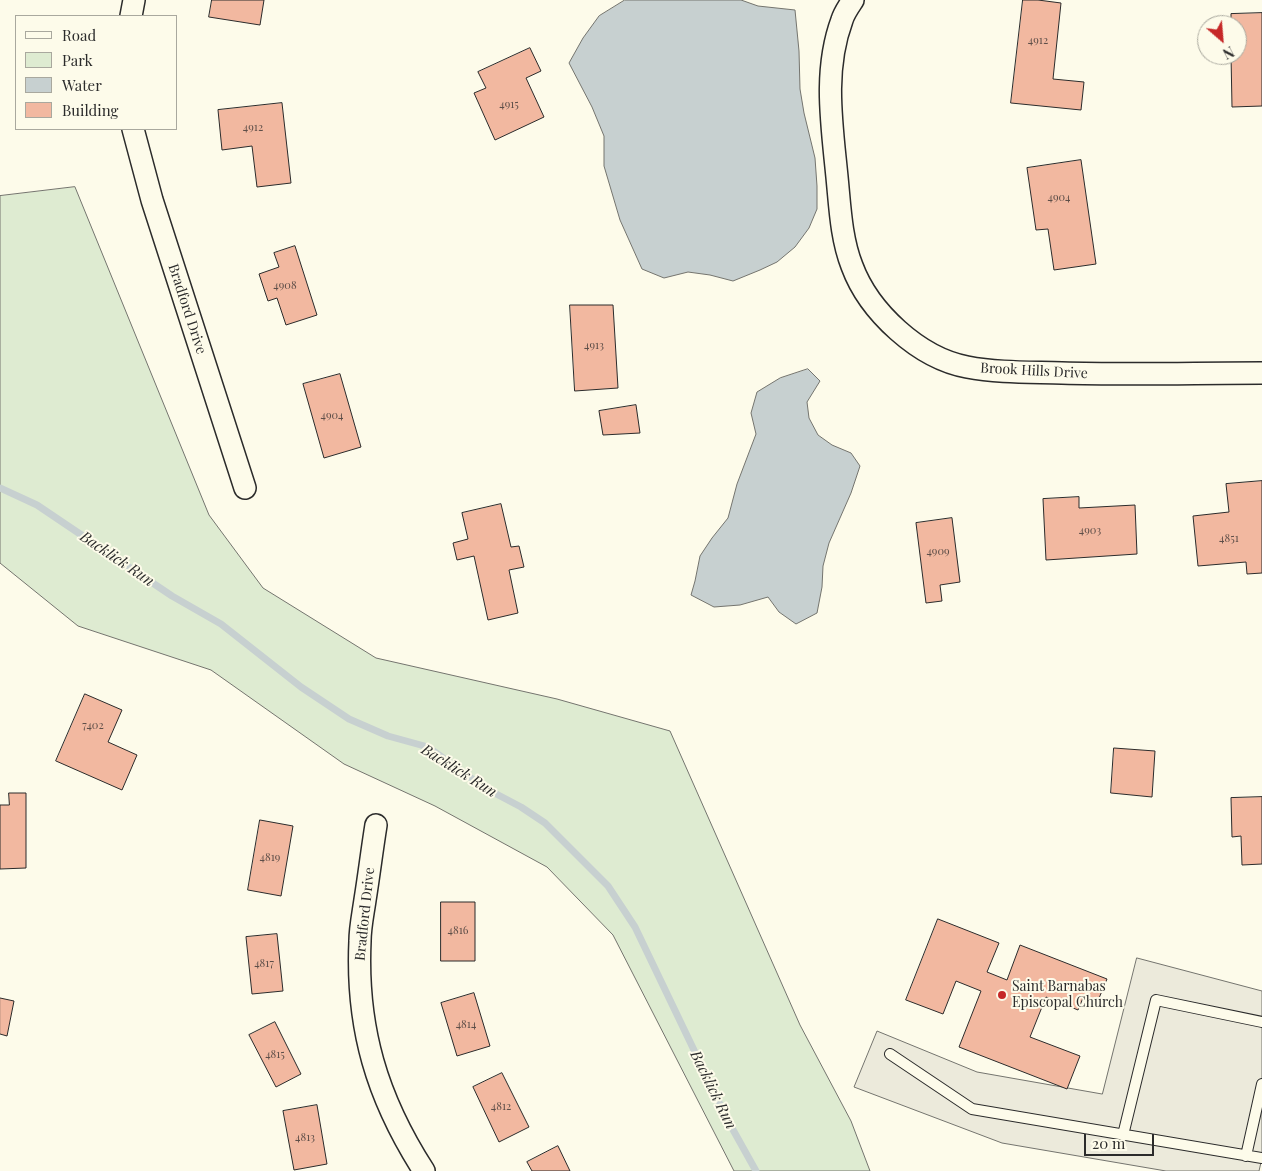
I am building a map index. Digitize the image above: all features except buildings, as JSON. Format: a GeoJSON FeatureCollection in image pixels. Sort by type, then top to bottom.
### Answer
{"type":"FeatureCollection","features":[{"type":"Feature","properties":{"kind":"street"},"geometry":{"type":"LineString","coordinates":[[131,15],[134,0]]}},
{"type":"Feature","properties":{"kind":"street","name":"Brook Hills Drive"},"geometry":{"type":"LineString","coordinates":[[852,0],[842,19],[831,67],[830,107],[843,232],[852,267],[866,294],[888,321],[914,343],[940,358],[966,367],[995,371],[1099,374],[1262,372]]}},
{"type":"Feature","properties":{"kind":"street","name":"Bradford Drive"},"geometry":{"type":"LineString","coordinates":[[133,130],[152,200],[245,488]]}},
{"type":"Feature","properties":{"kind":"street","name":"Bradford Drive"},"geometry":{"type":"LineString","coordinates":[[376,825],[360,939],[359,984],[365,1029],[376,1075],[409,1148],[424,1171]]}},
{"type":"Feature","properties":{"kind":"lane"},"geometry":{"type":"LineString","coordinates":[[1122,1134],[1156,1000],[1262,1022]]}},
{"type":"Feature","properties":{"kind":"lane"},"geometry":{"type":"LineString","coordinates":[[890,1054],[972,1109],[1262,1158]]}},
{"type":"Feature","properties":{"kind":"lane"},"geometry":{"type":"LineString","coordinates":[[1246,1156],[1262,1084]]}},
{"type":"Feature","properties":{"kind":"green space"},"geometry":{"type":"Polygon","coordinates":[[[75,187],[209,515],[263,588],[376,658],[557,699],[670,731],[800,1025],[851,1121],[870,1171],[734,1171],[613,935],[547,867],[435,806],[344,764],[211,670],[78,626],[0,563],[0,196],[75,187]]]}},
{"type":"Feature","properties":{"kind":"shaded area"},"geometry":{"type":"Polygon","coordinates":[[[1137,958],[1262,991],[1262,1158],[1259,1171],[1166,1171],[1002,1143],[854,1087],[877,1031],[977,1072],[1102,1094],[1137,958]]]}},
{"type":"Feature","properties":{"kind":"water"},"geometry":{"type":"Polygon","coordinates":[[[625,0],[741,0],[758,6],[795,10],[800,89],[815,158],[817,209],[809,228],[795,247],[777,262],[733,281],[688,272],[664,278],[642,269],[620,220],[604,166],[604,136],[592,107],[569,63],[583,38],[599,16],[625,0]]]}},
{"type":"Feature","properties":{"kind":"water"},"geometry":{"type":"Polygon","coordinates":[[[808,369],[820,381],[807,402],[809,418],[818,435],[832,445],[851,453],[860,466],[851,493],[829,543],[823,566],[822,587],[817,613],[796,624],[779,612],[768,597],[740,605],[714,607],[691,595],[700,556],[728,518],[737,484],[756,434],[751,413],[757,392],[780,378],[808,369]]]}},
{"type":"Feature","properties":{"kind":"waterway","name":"Backlick Run"},"geometry":{"type":"LineString","coordinates":[[0,488],[37,505],[172,596],[221,624],[301,687],[349,719],[388,736],[428,747],[485,788],[521,807],[545,823],[608,886],[635,927],[727,1119],[756,1171]]}},
{"type":"Feature","properties":{"kind":"place","name":"Saint Barnabas Episcopal Church"},"geometry":{"type":"Point","coordinates":[1002,995]}}]}
